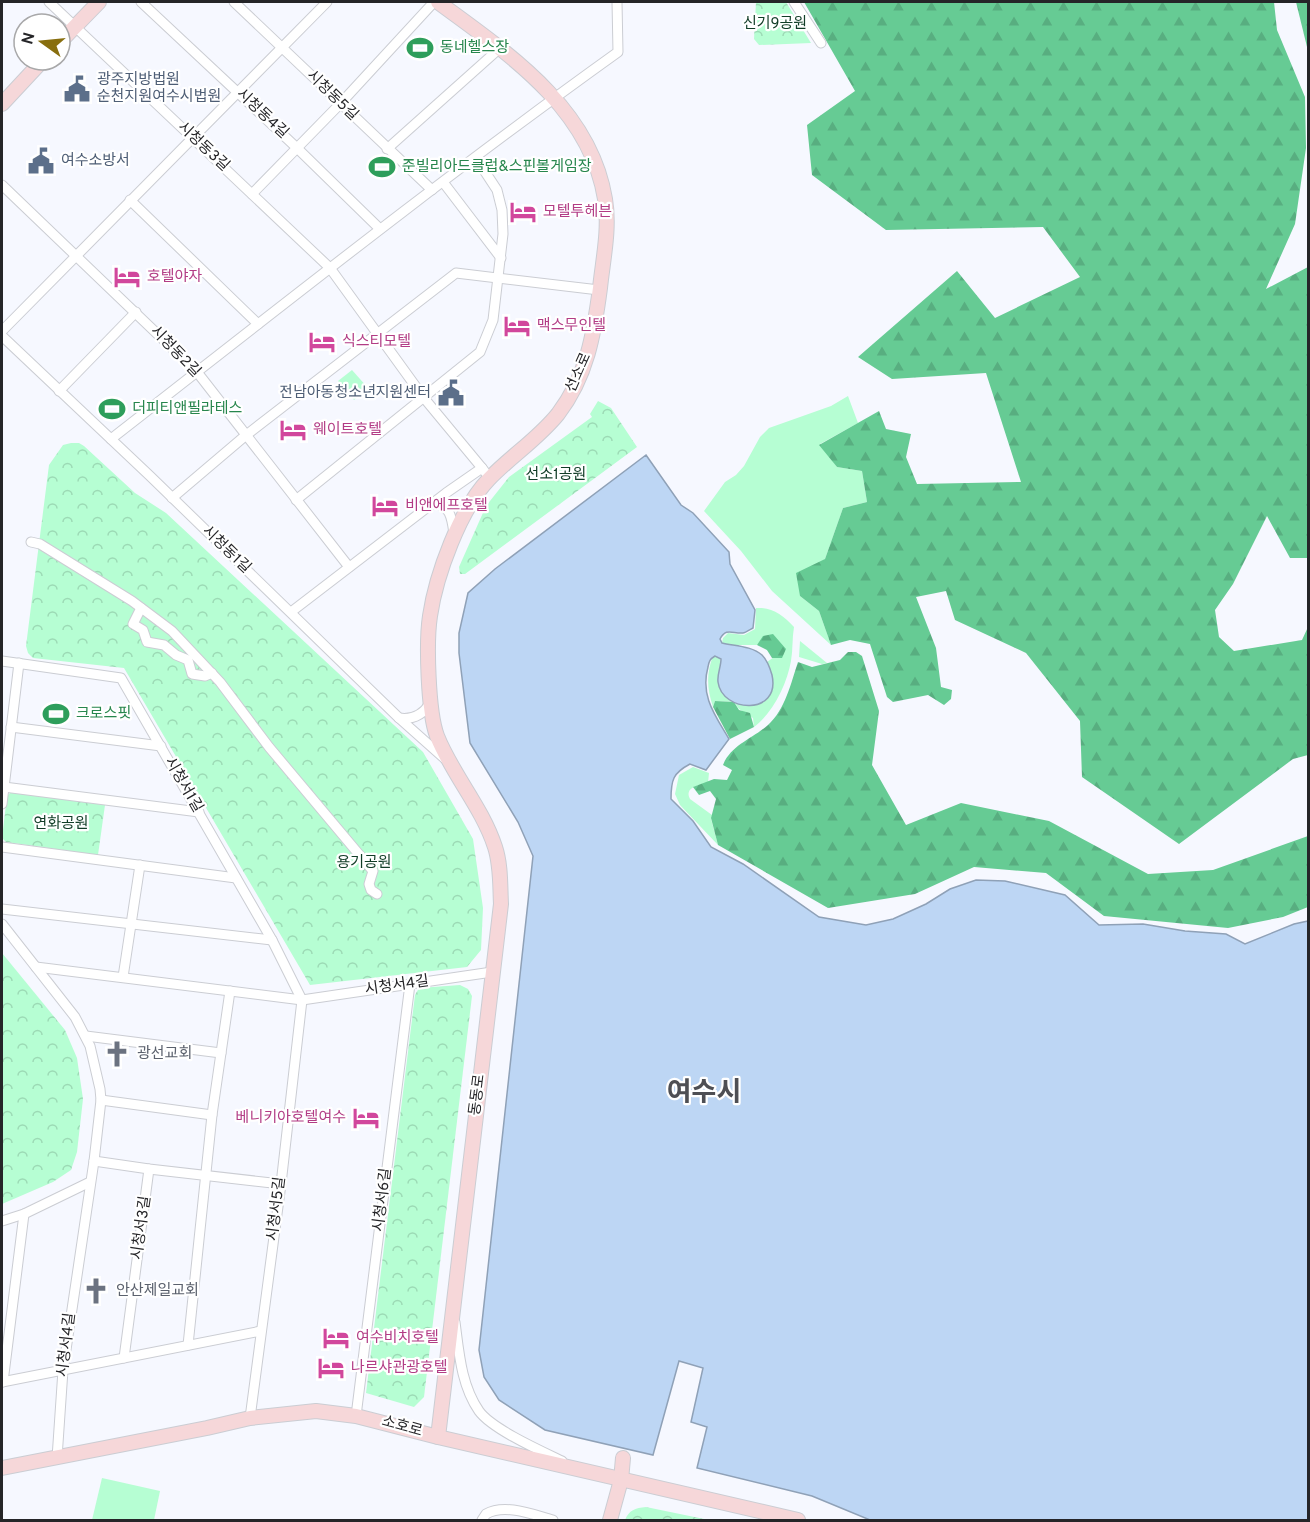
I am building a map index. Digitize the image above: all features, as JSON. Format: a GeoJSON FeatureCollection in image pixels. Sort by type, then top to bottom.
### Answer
{"type":"FeatureCollection","features":[{"type":"Feature","properties":{"kind":"street","name":"시청동3길"},"geometry":{"type":"LineString","coordinates":[[49,2],[330,268],[424,398],[486,473]]}},
{"type":"Feature","properties":{"kind":"street"},"geometry":{"type":"LineString","coordinates":[[72,30],[99,2]]}},
{"type":"Feature","properties":{"kind":"street","name":"시청동4길"},"geometry":{"type":"LineString","coordinates":[[141,2],[380,229]]}},
{"type":"Feature","properties":{"kind":"street","name":"시청동5길"},"geometry":{"type":"LineString","coordinates":[[234,2],[432,190]]}},
{"type":"Feature","properties":{"kind":"street"},"geometry":{"type":"LineString","coordinates":[[2,331],[327,2]]}},
{"type":"Feature","properties":{"kind":"street"},"geometry":{"type":"LineString","coordinates":[[252,194],[436,2]]}},
{"type":"Feature","properties":{"kind":"street","name":"선소로"},"geometry":{"type":"LineString","coordinates":[[436,2],[500,48],[554,97],[575,124],[598,170],[606,201],[606,231],[590,352],[573,391],[558,414],[538,436],[486,473],[479,492],[455,536],[442,569],[429,618],[428,669],[436,734],[451,764]]}},
{"type":"Feature","properties":{"kind":"street"},"geometry":{"type":"LineString","coordinates":[[111,439],[380,229],[554,97],[618,52],[617,2]]}},
{"type":"Feature","properties":{"kind":"street"},"geometry":{"type":"LineString","coordinates":[[794,2],[820,43]]}},
{"type":"Feature","properties":{"kind":"street"},"geometry":{"type":"LineString","coordinates":[[387,148],[500,48]]}},
{"type":"Feature","properties":{"kind":"street"},"geometry":{"type":"LineString","coordinates":[[2,104],[32,72]]}},
{"type":"Feature","properties":{"kind":"street"},"geometry":{"type":"LineString","coordinates":[[296,500],[480,352],[493,320],[501,258],[502,210],[497,190],[476,158]]}},
{"type":"Feature","properties":{"kind":"street"},"geometry":{"type":"LineString","coordinates":[[443,182],[501,258]]}},
{"type":"Feature","properties":{"kind":"street","name":"시청동2길"},"geometry":{"type":"LineString","coordinates":[[2,185],[197,372],[349,567]]}},
{"type":"Feature","properties":{"kind":"street"},"geometry":{"type":"LineString","coordinates":[[130,200],[258,324]]}},
{"type":"Feature","properties":{"kind":"street"},"geometry":{"type":"LineString","coordinates":[[172,498],[245,436],[456,273],[599,290]]}},
{"type":"Feature","properties":{"kind":"street"},"geometry":{"type":"LineString","coordinates":[[59,391],[136,312]]}},
{"type":"Feature","properties":{"kind":"street","name":"시청동1길"},"geometry":{"type":"LineString","coordinates":[[2,336],[399,718],[451,764]]}},
{"type":"Feature","properties":{"kind":"street"},"geometry":{"type":"LineString","coordinates":[[291,612],[433,503],[486,473]]}},
{"type":"Feature","properties":{"kind":"street"},"geometry":{"type":"LineString","coordinates":[[433,503],[448,510],[455,536]]}},
{"type":"Feature","properties":{"kind":"street"},"geometry":{"type":"LineString","coordinates":[[32,542],[40,544],[141,608],[172,631],[212,674],[269,747],[373,871],[369,884],[371,890],[377,894]]}},
{"type":"Feature","properties":{"kind":"street"},"geometry":{"type":"LineString","coordinates":[[141,608],[133,624],[143,630],[147,642],[164,645],[176,656],[188,660],[192,674],[205,676],[212,674]]}},
{"type":"Feature","properties":{"kind":"street","name":"시청서1길"},"geometry":{"type":"LineString","coordinates":[[2,661],[122,678],[272,940],[302,1000]]}},
{"type":"Feature","properties":{"kind":"street"},"geometry":{"type":"LineString","coordinates":[[2,804],[19,663]]}},
{"type":"Feature","properties":{"kind":"street"},"geometry":{"type":"LineString","coordinates":[[399,718],[421,714],[431,701]]}},
{"type":"Feature","properties":{"kind":"street"},"geometry":{"type":"LineString","coordinates":[[11,727],[161,746]]}},
{"type":"Feature","properties":{"kind":"street","name":"동동로"},"geometry":{"type":"LineString","coordinates":[[438,1437],[500,915],[498,862],[495,846],[451,764]]}},
{"type":"Feature","properties":{"kind":"street"},"geometry":{"type":"LineString","coordinates":[[4,787],[199,812]]}},
{"type":"Feature","properties":{"kind":"street"},"geometry":{"type":"LineString","coordinates":[[2,847],[236,878]]}},
{"type":"Feature","properties":{"kind":"street"},"geometry":{"type":"LineString","coordinates":[[123,977],[140,865]]}},
{"type":"Feature","properties":{"kind":"street"},"geometry":{"type":"LineString","coordinates":[[2,909],[272,940]]}},
{"type":"Feature","properties":{"kind":"street","name":"시청서4길"},"geometry":{"type":"LineString","coordinates":[[2,924],[75,1017],[86,1036],[96,1066],[101,1100],[63,1370],[57,1458]]}},
{"type":"Feature","properties":{"kind":"street","name":"시청서4길"},"geometry":{"type":"LineString","coordinates":[[36,967],[302,1000],[492,972]]}},
{"type":"Feature","properties":{"kind":"street","name":"시청서6길"},"geometry":{"type":"LineString","coordinates":[[356,1416],[410,984]]}},
{"type":"Feature","properties":{"kind":"street"},"geometry":{"type":"LineString","coordinates":[[188,1345],[212,1115],[230,991]]}},
{"type":"Feature","properties":{"kind":"street","name":"시청서5길"},"geometry":{"type":"LineString","coordinates":[[250,1418],[281,1184],[302,1000]]}},
{"type":"Feature","properties":{"kind":"street"},"geometry":{"type":"LineString","coordinates":[[86,1036],[221,1053]]}},
{"type":"Feature","properties":{"kind":"street"},"geometry":{"type":"LineString","coordinates":[[101,1100],[212,1115]]}},
{"type":"Feature","properties":{"kind":"street"},"geometry":{"type":"LineString","coordinates":[[94,1161],[281,1184]]}},
{"type":"Feature","properties":{"kind":"street","name":"시청서3길"},"geometry":{"type":"LineString","coordinates":[[124,1358],[149,1169]]}},
{"type":"Feature","properties":{"kind":"street"},"geometry":{"type":"LineString","coordinates":[[2,1221],[24,1214],[90,1182]]}},
{"type":"Feature","properties":{"kind":"street"},"geometry":{"type":"LineString","coordinates":[[24,1214],[2,1382],[261,1331]]}},
{"type":"Feature","properties":{"kind":"street"},"geometry":{"type":"LineString","coordinates":[[454,1308],[466,1384],[480,1412],[504,1431],[577,1469]]}},
{"type":"Feature","properties":{"kind":"street","name":"소호로"},"geometry":{"type":"LineString","coordinates":[[2,1468],[250,1418],[316,1411],[356,1416],[798,1521]]}},
{"type":"Feature","properties":{"kind":"street"},"geometry":{"type":"LineString","coordinates":[[610,1521],[621,1480],[624,1458]]}},
{"type":"Feature","properties":{"kind":"street"},"geometry":{"type":"LineString","coordinates":[[482,1521],[486,1514],[500,1510],[520,1512],[554,1521]]}},
{"type":"Feature","properties":{"kind":"green space","name":"신기9공원"},"geometry":{"type":"Polygon","coordinates":[[[756,2],[786,2],[811,43],[759,45],[754,39],[756,2]]]}},
{"type":"Feature","properties":{"kind":"green space"},"geometry":{"type":"Polygon","coordinates":[[[804,2],[1274,2],[1277,30],[1305,97],[1306,148],[1295,224],[1266,289],[1308,267],[1308,558],[1290,558],[1267,516],[1233,584],[1215,610],[1219,637],[1234,651],[1302,640],[1308,627],[1308,755],[1293,759],[1179,844],[1082,777],[1080,721],[1026,653],[955,620],[946,591],[916,597],[936,648],[941,687],[952,690],[951,699],[944,705],[928,695],[893,702],[887,697],[870,644],[850,640],[831,645],[819,611],[800,596],[796,573],[825,559],[843,508],[867,502],[862,471],[837,467],[819,445],[879,411],[886,429],[911,434],[906,457],[917,484],[1021,482],[986,373],[892,379],[858,357],[957,271],[995,318],[1080,277],[1043,227],[886,230],[812,175],[807,125],[855,91],[804,2]]]}},
{"type":"Feature","properties":{"kind":"green space"},"geometry":{"type":"Polygon","coordinates":[[[1296,2],[1308,2],[1308,51],[1296,2]]]}},
{"type":"Feature","properties":{"kind":"green space"},"geometry":{"type":"Polygon","coordinates":[[[352,370],[368,388],[354,400],[338,381],[352,370]]]}},
{"type":"Feature","properties":{"kind":"green space"},"geometry":{"type":"Polygon","coordinates":[[[848,396],[858,423],[820,444],[837,467],[862,471],[867,502],[843,508],[825,559],[800,596],[819,611],[831,645],[772,591],[741,551],[704,511],[725,482],[744,466],[760,437],[769,428],[831,406],[848,396]]]}},
{"type":"Feature","properties":{"kind":"green space","name":"선소1공원"},"geometry":{"type":"Polygon","coordinates":[[[598,401],[611,408],[637,447],[465,574],[460,574],[459,567],[486,506],[509,477],[592,417],[590,414],[598,401]]]}},
{"type":"Feature","properties":{"kind":"green space","name":"용기공원"},"geometry":{"type":"Polygon","coordinates":[[[71,443],[84,446],[135,493],[166,513],[423,752],[473,839],[483,908],[481,950],[467,967],[310,985],[124,668],[33,658],[28,653],[26,646],[49,465],[63,445],[71,443]]]}},
{"type":"Feature","properties":{"kind":"green space"},"geometry":{"type":"Polygon","coordinates":[[[756,608],[777,613],[794,627],[791,661],[783,688],[773,706],[754,727],[753,718],[739,709],[734,702],[715,701],[713,707],[708,682],[713,656],[719,656],[721,662],[718,684],[729,699],[748,706],[771,672],[767,662],[774,657],[760,643],[731,645],[722,643],[728,633],[744,635],[755,629],[756,608]]]}},
{"type":"Feature","properties":{"kind":"green space"},"geometry":{"type":"Polygon","coordinates":[[[773,634],[786,649],[782,658],[772,658],[767,650],[757,645],[763,636],[773,634]]]}},
{"type":"Feature","properties":{"kind":"green space"},"geometry":{"type":"Polygon","coordinates":[[[800,641],[827,663],[822,664],[799,657],[800,641]]]}},
{"type":"Feature","properties":{"kind":"green space"},"geometry":{"type":"Polygon","coordinates":[[[848,652],[856,652],[862,656],[879,711],[872,765],[906,825],[961,803],[1049,821],[1148,874],[1213,870],[1308,836],[1308,907],[1283,917],[1228,928],[1104,916],[1046,873],[974,867],[915,894],[828,908],[718,845],[711,818],[716,799],[710,791],[699,795],[693,787],[714,779],[727,780],[732,770],[723,765],[727,758],[737,747],[774,719],[787,696],[798,662],[812,667],[840,660],[848,652]]]}},
{"type":"Feature","properties":{"kind":"green space"},"geometry":{"type":"Polygon","coordinates":[[[715,701],[734,702],[739,710],[750,713],[754,727],[730,739],[713,707],[715,701]]]}},
{"type":"Feature","properties":{"kind":"green space"},"geometry":{"type":"Polygon","coordinates":[[[693,767],[709,773],[708,783],[693,787],[689,795],[690,799],[712,815],[718,845],[680,805],[675,794],[679,775],[693,767]]]}},
{"type":"Feature","properties":{"kind":"green space","name":"연화공원"},"geometry":{"type":"Polygon","coordinates":[[[11,792],[105,805],[98,855],[6,842],[2,838],[7,796],[11,792]]]}},
{"type":"Feature","properties":{"kind":"green space"},"geometry":{"type":"Polygon","coordinates":[[[2,953],[65,1030],[77,1058],[83,1099],[77,1152],[71,1170],[53,1182],[2,1204],[2,953]]]}},
{"type":"Feature","properties":{"kind":"green space"},"geometry":{"type":"Polygon","coordinates":[[[460,985],[468,989],[472,996],[424,1397],[414,1407],[366,1393],[415,995],[419,988],[460,985]]]}},
{"type":"Feature","properties":{"kind":"green space"},"geometry":{"type":"Polygon","coordinates":[[[102,1478],[160,1491],[154,1520],[92,1520],[102,1478]]]}},
{"type":"Feature","properties":{"kind":"green space"},"geometry":{"type":"Polygon","coordinates":[[[646,1507],[709,1520],[625,1520],[633,1510],[646,1507]]]}},
{"type":"Feature","properties":{"kind":"water"},"geometry":{"type":"Polygon","coordinates":[[[646,455],[681,505],[693,513],[729,552],[730,564],[755,610],[753,628],[743,633],[725,633],[720,639],[722,643],[758,652],[765,659],[772,675],[772,688],[768,698],[750,706],[739,704],[729,700],[722,692],[718,682],[721,659],[715,656],[709,662],[706,677],[707,696],[729,739],[706,770],[690,764],[677,774],[673,782],[671,799],[693,821],[711,847],[743,864],[819,917],[866,925],[893,919],[926,904],[950,889],[976,880],[1005,881],[1065,895],[1099,925],[1143,924],[1185,931],[1226,934],[1245,944],[1294,924],[1308,921],[1308,1520],[870,1520],[812,1496],[697,1468],[707,1427],[691,1422],[703,1368],[679,1361],[653,1455],[545,1430],[499,1400],[484,1377],[479,1350],[533,856],[518,822],[470,743],[459,653],[459,633],[468,593],[495,569],[646,455]]]}},
{"type":"Feature","properties":{"kind":"place","name":"동네헬스장"},"geometry":{"type":"Point","coordinates":[420,48]}},
{"type":"Feature","properties":{"kind":"place","name":"광주지방법원 순천지원여수시법원"},"geometry":{"type":"Point","coordinates":[77,89]}},
{"type":"Feature","properties":{"kind":"place","name":"여수소방서"},"geometry":{"type":"Point","coordinates":[41,161]}},
{"type":"Feature","properties":{"kind":"place","name":"준빌리아드클럽&스핀볼게임장"},"geometry":{"type":"Point","coordinates":[382,167]}},
{"type":"Feature","properties":{"kind":"place","name":"모텔투헤븐"},"geometry":{"type":"Point","coordinates":[523,212]}},
{"type":"Feature","properties":{"kind":"place","name":"호텔야자"},"geometry":{"type":"Point","coordinates":[127,277]}},
{"type":"Feature","properties":{"kind":"place","name":"맥스무인텔"},"geometry":{"type":"Point","coordinates":[517,326]}},
{"type":"Feature","properties":{"kind":"place","name":"식스티모텔"},"geometry":{"type":"Point","coordinates":[322,342]}},
{"type":"Feature","properties":{"kind":"place","name":"전남아동청소년지원센터"},"geometry":{"type":"Point","coordinates":[451,393]}},
{"type":"Feature","properties":{"kind":"place","name":"더피티앤필라테스"},"geometry":{"type":"Point","coordinates":[112,409]}},
{"type":"Feature","properties":{"kind":"place","name":"웨이트호텔"},"geometry":{"type":"Point","coordinates":[293,430]}},
{"type":"Feature","properties":{"kind":"place","name":"비앤에프호텔"},"geometry":{"type":"Point","coordinates":[385,506]}},
{"type":"Feature","properties":{"kind":"place","name":"크로스핏"},"geometry":{"type":"Point","coordinates":[56,714]}},
{"type":"Feature","properties":{"kind":"place","name":"광선교회"},"geometry":{"type":"Point","coordinates":[117,1054]}},
{"type":"Feature","properties":{"kind":"place","name":"베니키아호텔여수"},"geometry":{"type":"Point","coordinates":[366,1118]}},
{"type":"Feature","properties":{"kind":"place","name":"안산제일교회"},"geometry":{"type":"Point","coordinates":[96,1291]}},
{"type":"Feature","properties":{"kind":"place","name":"여수비치호텔"},"geometry":{"type":"Point","coordinates":[336,1338]}},
{"type":"Feature","properties":{"kind":"place","name":"나르샤관광호텔"},"geometry":{"type":"Point","coordinates":[331,1368]}},
{"type":"Feature","properties":{"kind":"district","name":"여수시"},"geometry":{"type":"Point","coordinates":[704,1094]}}]}
